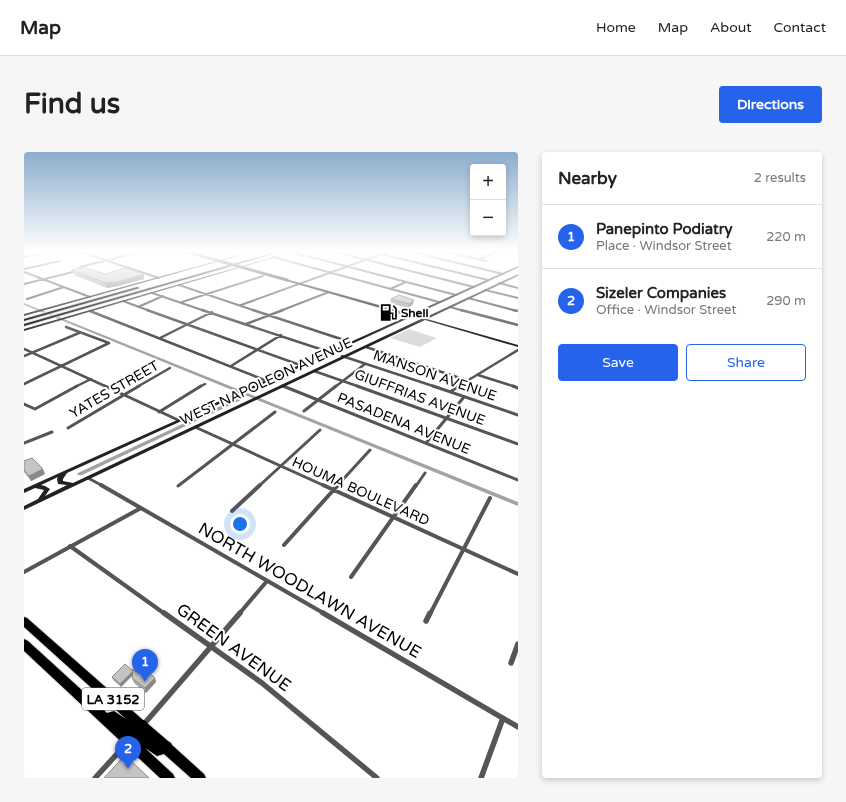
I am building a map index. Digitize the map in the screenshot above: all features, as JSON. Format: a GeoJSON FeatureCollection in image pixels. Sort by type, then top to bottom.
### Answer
{"type":"FeatureCollection","features":[{"type":"Feature","properties":{"kind":"highway"},"geometry":{"type":"LineString","coordinates":[[24,320],[164,280]]}},
{"type":"Feature","properties":{"kind":"highway"},"geometry":{"type":"LineString","coordinates":[[24,325],[182,280]]}},
{"type":"Feature","properties":{"kind":"highway","name":"LA 3152"},"geometry":{"type":"LineString","coordinates":[[24,621],[200,778]]}},
{"type":"Feature","properties":{"kind":"highway","name":"LA 3152"},"geometry":{"type":"LineString","coordinates":[[24,644],[169,778]]}},
{"type":"Feature","properties":{"kind":"highway"},"geometry":{"type":"LineString","coordinates":[[106,719],[114,717],[133,730],[142,725]]}},
{"type":"Feature","properties":{"kind":"highway"},"geometry":{"type":"LineString","coordinates":[[129,740],[138,735],[157,750],[167,747]]}},
{"type":"Feature","properties":{"kind":"main road"},"geometry":{"type":"LineString","coordinates":[[24,315],[151,280]]}},
{"type":"Feature","properties":{"kind":"main road"},"geometry":{"type":"LineString","coordinates":[[24,330],[196,280]]}},
{"type":"Feature","properties":{"kind":"main road"},"geometry":{"type":"LineString","coordinates":[[288,280],[518,346]]}},
{"type":"Feature","properties":{"kind":"main road","name":"WEST NAPOLEON AVENUE"},"geometry":{"type":"LineString","coordinates":[[24,490],[488,280]]}},
{"type":"Feature","properties":{"kind":"main road","name":"WEST NAPOLEON AVENUE"},"geometry":{"type":"LineString","coordinates":[[24,508],[506,280]]}},
{"type":"Feature","properties":{"kind":"main road"},"geometry":{"type":"LineString","coordinates":[[468,294],[467,298],[456,299],[456,295],[468,294]]}},
{"type":"Feature","properties":{"kind":"main road"},"geometry":{"type":"LineString","coordinates":[[421,310],[423,314],[434,315]]}},
{"type":"Feature","properties":{"kind":"main road"},"geometry":{"type":"LineString","coordinates":[[398,321],[408,321],[410,323],[409,326]]}},
{"type":"Feature","properties":{"kind":"main road"},"geometry":{"type":"LineString","coordinates":[[363,336],[362,341],[375,342]]}},
{"type":"Feature","properties":{"kind":"main road"},"geometry":{"type":"LineString","coordinates":[[340,347],[352,346],[354,348],[353,352]]}},
{"type":"Feature","properties":{"kind":"main road"},"geometry":{"type":"LineString","coordinates":[[67,471],[60,479],[60,483],[78,483]]}},
{"type":"Feature","properties":{"kind":"main road"},"geometry":{"type":"LineString","coordinates":[[31,488],[43,487],[47,490],[44,495],[34,503]]}},
{"type":"Feature","properties":{"kind":"street"},"geometry":{"type":"LineString","coordinates":[[24,284],[38,280]]}},
{"type":"Feature","properties":{"kind":"street"},"geometry":{"type":"LineString","coordinates":[[46,280],[90,296]]}},
{"type":"Feature","properties":{"kind":"street"},"geometry":{"type":"LineString","coordinates":[[181,302],[250,280]]}},
{"type":"Feature","properties":{"kind":"street"},"geometry":{"type":"LineString","coordinates":[[241,305],[311,280]]}},
{"type":"Feature","properties":{"kind":"street"},"geometry":{"type":"LineString","coordinates":[[358,280],[439,302]]}},
{"type":"Feature","properties":{"kind":"street"},"geometry":{"type":"LineString","coordinates":[[400,280],[456,295]]}},
{"type":"Feature","properties":{"kind":"street"},"geometry":{"type":"LineString","coordinates":[[447,280],[474,287]]}},
{"type":"Feature","properties":{"kind":"street"},"geometry":{"type":"LineString","coordinates":[[390,289],[406,282]]}},
{"type":"Feature","properties":{"kind":"street"},"geometry":{"type":"LineString","coordinates":[[499,283],[518,288]]}},
{"type":"Feature","properties":{"kind":"street"},"geometry":{"type":"LineString","coordinates":[[179,285],[350,342]]}},
{"type":"Feature","properties":{"kind":"street"},"geometry":{"type":"LineString","coordinates":[[27,299],[64,287]]}},
{"type":"Feature","properties":{"kind":"street"},"geometry":{"type":"LineString","coordinates":[[485,290],[518,298]]}},
{"type":"Feature","properties":{"kind":"street"},"geometry":{"type":"LineString","coordinates":[[246,324],[329,292]]}},
{"type":"Feature","properties":{"kind":"street"},"geometry":{"type":"LineString","coordinates":[[152,293],[329,352]]}},
{"type":"Feature","properties":{"kind":"street"},"geometry":{"type":"LineString","coordinates":[[138,307],[163,296]]}},
{"type":"Feature","properties":{"kind":"street"},"geometry":{"type":"LineString","coordinates":[[467,298],[518,311]]}},
{"type":"Feature","properties":{"kind":"street"},"geometry":{"type":"LineString","coordinates":[[123,301],[300,366]]}},
{"type":"Feature","properties":{"kind":"street"},"geometry":{"type":"LineString","coordinates":[[450,307],[518,325]]}},
{"type":"Feature","properties":{"kind":"street"},"geometry":{"type":"LineString","coordinates":[[90,311],[267,381]]}},
{"type":"Feature","properties":{"kind":"street"},"geometry":{"type":"LineString","coordinates":[[160,338],[212,312]]}},
{"type":"Feature","properties":{"kind":"street"},"geometry":{"type":"LineString","coordinates":[[24,384],[109,343],[66,327]]}},
{"type":"Feature","properties":{"kind":"street"},"geometry":{"type":"LineString","coordinates":[[24,356],[79,333]]}},
{"type":"Feature","properties":{"kind":"street"},"geometry":{"type":"LineString","coordinates":[[230,366],[281,335]]}},
{"type":"Feature","properties":{"kind":"street"},"geometry":{"type":"LineString","coordinates":[[366,347],[469,381]]}},
{"type":"Feature","properties":{"kind":"street"},"geometry":{"type":"LineString","coordinates":[[24,349],[62,365],[178,420]]}},
{"type":"Feature","properties":{"kind":"street"},"geometry":{"type":"LineString","coordinates":[[450,392],[518,350]]}},
{"type":"Feature","properties":{"kind":"street","name":"MANSON AVENUE"},"geometry":{"type":"LineString","coordinates":[[343,356],[518,415]]}},
{"type":"Feature","properties":{"kind":"street"},"geometry":{"type":"LineString","coordinates":[[304,411],[365,364]]}},
{"type":"Feature","properties":{"kind":"street","name":"YATES STREET"},"geometry":{"type":"LineString","coordinates":[[68,428],[170,368]]}},
{"type":"Feature","properties":{"kind":"street","name":"GIUFFRIAS AVENUE"},"geometry":{"type":"LineString","coordinates":[[314,371],[518,444]]}},
{"type":"Feature","properties":{"kind":"street"},"geometry":{"type":"LineString","coordinates":[[478,375],[518,388]]}},
{"type":"Feature","properties":{"kind":"street"},"geometry":{"type":"LineString","coordinates":[[24,404],[35,409],[91,379]]}},
{"type":"Feature","properties":{"kind":"street"},"geometry":{"type":"LineString","coordinates":[[159,412],[205,384]]}},
{"type":"Feature","properties":{"kind":"street","name":"PASADENA AVENUE"},"geometry":{"type":"LineString","coordinates":[[282,386],[518,480]]}},
{"type":"Feature","properties":{"kind":"street"},"geometry":{"type":"LineString","coordinates":[[426,443],[464,397]]}},
{"type":"Feature","properties":{"kind":"street"},"geometry":{"type":"LineString","coordinates":[[178,486],[275,412]]}},
{"type":"Feature","properties":{"kind":"street","name":"HOUMA BOULEVARD"},"geometry":{"type":"LineString","coordinates":[[195,427],[518,574]]}},
{"type":"Feature","properties":{"kind":"street"},"geometry":{"type":"LineString","coordinates":[[232,511],[320,430]]}},
{"type":"Feature","properties":{"kind":"street"},"geometry":{"type":"LineString","coordinates":[[24,443],[52,432]]}},
{"type":"Feature","properties":{"kind":"street"},"geometry":{"type":"LineString","coordinates":[[284,545],[370,450]]}},
{"type":"Feature","properties":{"kind":"street"},"geometry":{"type":"LineString","coordinates":[[351,577],[425,473]]}},
{"type":"Feature","properties":{"kind":"street","name":"NORTH WOODLAWN AVENUE"},"geometry":{"type":"LineString","coordinates":[[88,478],[518,727]]}},
{"type":"Feature","properties":{"kind":"street"},"geometry":{"type":"LineString","coordinates":[[426,621],[490,498]]}},
{"type":"Feature","properties":{"kind":"street"},"geometry":{"type":"LineString","coordinates":[[24,572],[141,508]]}},
{"type":"Feature","properties":{"kind":"street","name":"GREEN AVENUE"},"geometry":{"type":"LineString","coordinates":[[70,546],[210,646],[296,710],[377,778]]}},
{"type":"Feature","properties":{"kind":"street"},"geometry":{"type":"LineString","coordinates":[[142,725],[267,581]]}},
{"type":"Feature","properties":{"kind":"street"},"geometry":{"type":"LineString","coordinates":[[511,663],[518,644]]}},
{"type":"Feature","properties":{"kind":"street"},"geometry":{"type":"LineString","coordinates":[[481,778],[504,718]]}},
{"type":"Feature","properties":{"kind":"street"},"geometry":{"type":"LineString","coordinates":[[95,778],[129,740]]}},
{"type":"Feature","properties":{"kind":"shaded area"},"geometry":{"type":"Polygon","coordinates":[[[409,329],[437,338],[420,347],[390,338],[409,329]]]}},
{"type":"Feature","properties":{"kind":"building"},"geometry":{"type":"Polygon","coordinates":[[[99,280],[123,280],[117,282],[106,283],[99,280]]]}},
{"type":"Feature","properties":{"kind":"building"},"geometry":{"type":"Polygon","coordinates":[[[399,295],[414,300],[409,304],[391,299],[399,295]]]}},
{"type":"Feature","properties":{"kind":"building"},"geometry":{"type":"Polygon","coordinates":[[[32,458],[43,469],[29,476],[24,470],[24,461],[32,458]]]}},
{"type":"Feature","properties":{"kind":"building"},"geometry":{"type":"Polygon","coordinates":[[[125,664],[133,671],[120,684],[112,677],[125,664]]]}},
{"type":"Feature","properties":{"kind":"building"},"geometry":{"type":"Polygon","coordinates":[[[143,667],[155,678],[145,688],[132,678],[133,669],[136,672],[143,667]]]}},
{"type":"Feature","properties":{"kind":"building"},"geometry":{"type":"Polygon","coordinates":[[[125,755],[149,778],[104,778],[125,755]]]}},
{"type":"Feature","properties":{"kind":"waterway"},"geometry":{"type":"LineString","coordinates":[[24,304],[518,504]]}},
{"type":"Feature","properties":{"kind":"waterway"},"geometry":{"type":"LineString","coordinates":[[80,474],[242,398],[244,394]]}},
{"type":"Feature","properties":{"kind":"place","name":"Shell"},"geometry":{"type":"Point","coordinates":[388,313]}},
{"type":"Feature","properties":{"kind":"place","name":"Panepinto Podiatry"},"geometry":{"type":"Point","coordinates":[145,682]}},
{"type":"Feature","properties":{"kind":"place","name":"Sizeler Companies"},"geometry":{"type":"Point","coordinates":[128,769]}}]}
